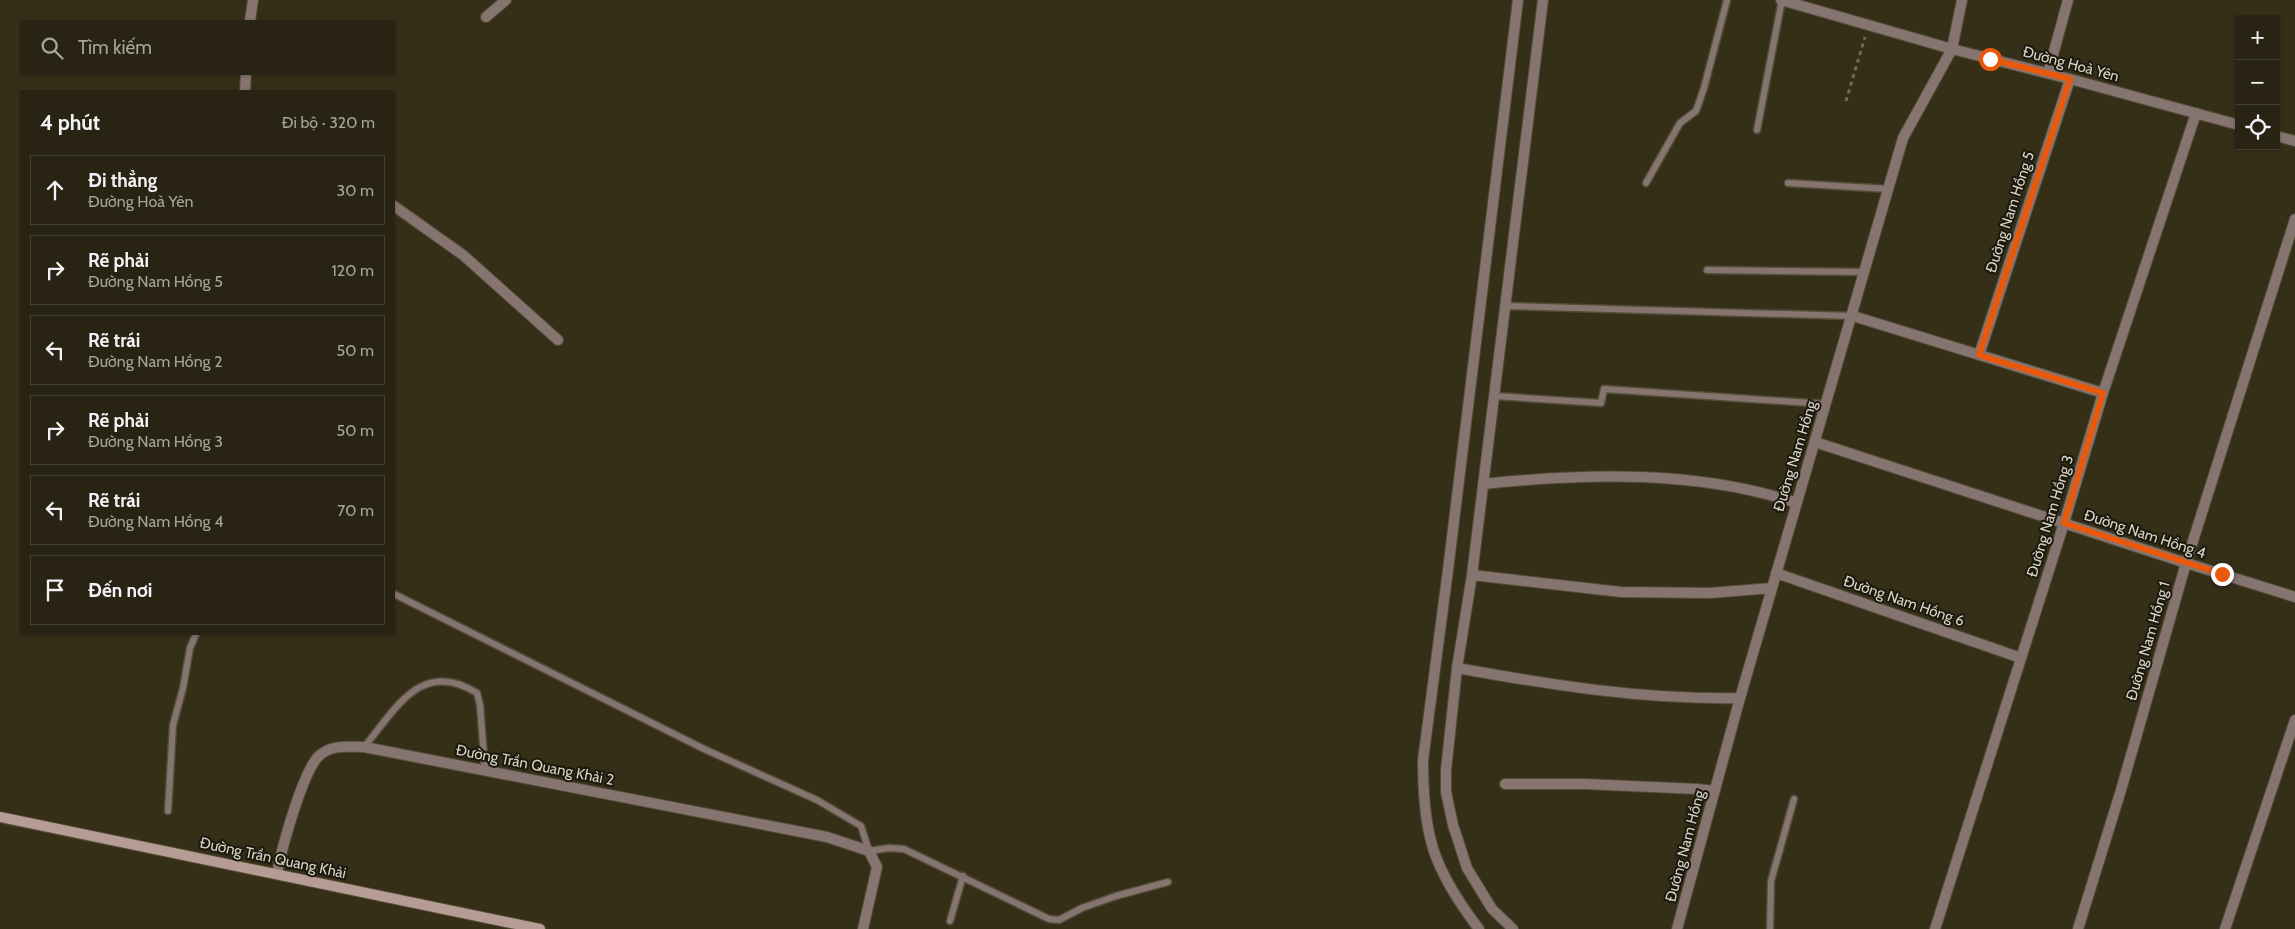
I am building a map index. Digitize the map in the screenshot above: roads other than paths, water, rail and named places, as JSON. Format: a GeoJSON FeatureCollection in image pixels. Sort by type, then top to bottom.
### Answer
{"type":"FeatureCollection","features":[{"type":"Feature","properties":{"kind":"main road","name":"Đường Trần Quang Khải"},"geometry":{"type":"LineString","coordinates":[[0,817],[540,929]]}},
{"type":"Feature","properties":{"kind":"street"},"geometry":{"type":"LineString","coordinates":[[250,20],[253,0]]}},
{"type":"Feature","properties":{"kind":"street"},"geometry":{"type":"LineString","coordinates":[[486,17],[506,0]]}},
{"type":"Feature","properties":{"kind":"street"},"geometry":{"type":"LineString","coordinates":[[1479,929],[1463,907],[1446,877],[1430,839],[1423,792],[1423,760],[1518,0]]}},
{"type":"Feature","properties":{"kind":"street"},"geometry":{"type":"LineString","coordinates":[[1513,929],[1492,909],[1467,868],[1452,825],[1446,792],[1446,770],[1457,668],[1484,484],[1544,0]]}},
{"type":"Feature","properties":{"kind":"street","name":"Đường Hoà Yên"},"geometry":{"type":"LineString","coordinates":[[1782,0],[1805,3],[1952,49],[2235,124]]}},
{"type":"Feature","properties":{"kind":"street","name":"Đường Nam Hồng"},"geometry":{"type":"LineString","coordinates":[[1678,929],[1740,698],[1853,316],[1903,138],[1952,49],[1962,0]]}},
{"type":"Feature","properties":{"kind":"street"},"geometry":{"type":"LineString","coordinates":[[2048,73],[2068,0]]}},
{"type":"Feature","properties":{"kind":"street"},"geometry":{"type":"LineString","coordinates":[[245,90],[246,75]]}},
{"type":"Feature","properties":{"kind":"street","name":"Đường Nam Hồng 5"},"geometry":{"type":"LineString","coordinates":[[1979,355],[2070,79]]}},
{"type":"Feature","properties":{"kind":"street","name":"Đường Nam Hồng 3"},"geometry":{"type":"LineString","coordinates":[[1935,929],[2064,523],[2103,393],[2196,113]]}},
{"type":"Feature","properties":{"kind":"street"},"geometry":{"type":"LineString","coordinates":[[2280,137],[2295,141]]}},
{"type":"Feature","properties":{"kind":"street"},"geometry":{"type":"LineString","coordinates":[[395,207],[463,255],[558,340]]}},
{"type":"Feature","properties":{"kind":"street","name":"Đường Nam Hồng 1"},"geometry":{"type":"LineString","coordinates":[[2078,929],[2121,790],[2186,563],[2295,219]]}},
{"type":"Feature","properties":{"kind":"street"},"geometry":{"type":"LineString","coordinates":[[1853,316],[2103,393]]}},
{"type":"Feature","properties":{"kind":"street","name":"Đường Nam Hồng 4"},"geometry":{"type":"LineString","coordinates":[[1815,442],[2295,597]]}},
{"type":"Feature","properties":{"kind":"street"},"geometry":{"type":"LineString","coordinates":[[1484,484],[1541,478],[1600,476],[1662,478],[1710,484],[1777,497],[1796,504]]}},
{"type":"Feature","properties":{"kind":"street","name":"Đường Nam Hồng 6"},"geometry":{"type":"LineString","coordinates":[[1776,573],[2021,658]]}},
{"type":"Feature","properties":{"kind":"street"},"geometry":{"type":"LineString","coordinates":[[1472,575],[1621,592],[1710,593],[1772,588]]}},
{"type":"Feature","properties":{"kind":"street"},"geometry":{"type":"LineString","coordinates":[[1457,668],[1557,686],[1640,695],[1710,699],[1740,698]]}},
{"type":"Feature","properties":{"kind":"street"},"geometry":{"type":"LineString","coordinates":[[2225,929],[2295,720]]}},
{"type":"Feature","properties":{"kind":"street","name":"Đường Trần Quang Khải 2"},"geometry":{"type":"LineString","coordinates":[[276,874],[281,852],[306,779],[318,756],[334,747],[364,747],[485,770],[827,838],[869,852]]}},
{"type":"Feature","properties":{"kind":"street"},"geometry":{"type":"LineString","coordinates":[[1505,784],[1586,784],[1697,788],[1715,791]]}},
{"type":"Feature","properties":{"kind":"street"},"geometry":{"type":"LineString","coordinates":[[863,929],[877,867],[869,852]]}},
{"type":"Feature","properties":{"kind":"lane"},"geometry":{"type":"LineString","coordinates":[[1646,184],[1680,123],[1696,111],[1704,88],[1727,0]]}},
{"type":"Feature","properties":{"kind":"lane"},"geometry":{"type":"LineString","coordinates":[[1757,130],[1782,0]]}},
{"type":"Feature","properties":{"kind":"lane"},"geometry":{"type":"LineString","coordinates":[[1788,183],[1889,189]]}},
{"type":"Feature","properties":{"kind":"lane"},"geometry":{"type":"LineString","coordinates":[[1707,270],[1865,272]]}},
{"type":"Feature","properties":{"kind":"lane"},"geometry":{"type":"LineString","coordinates":[[1505,306],[1853,316]]}},
{"type":"Feature","properties":{"kind":"lane"},"geometry":{"type":"LineString","coordinates":[[1494,396],[1602,403],[1604,389],[1826,404]]}},
{"type":"Feature","properties":{"kind":"lane"},"geometry":{"type":"LineString","coordinates":[[395,594],[704,749],[817,800],[861,826],[869,852],[889,848],[904,849],[1049,919],[1059,920],[1082,908],[1116,896],[1168,882]]}},
{"type":"Feature","properties":{"kind":"lane"},"geometry":{"type":"LineString","coordinates":[[168,811],[173,725],[184,688],[190,648],[196,635]]}},
{"type":"Feature","properties":{"kind":"lane"},"geometry":{"type":"LineString","coordinates":[[364,747],[415,688],[428,682],[444,681],[463,684],[477,693],[480,706],[485,770]]}},
{"type":"Feature","properties":{"kind":"lane"},"geometry":{"type":"LineString","coordinates":[[1770,929],[1770,881],[1794,799]]}},
{"type":"Feature","properties":{"kind":"lane"},"geometry":{"type":"LineString","coordinates":[[950,921],[963,876]]}}]}
